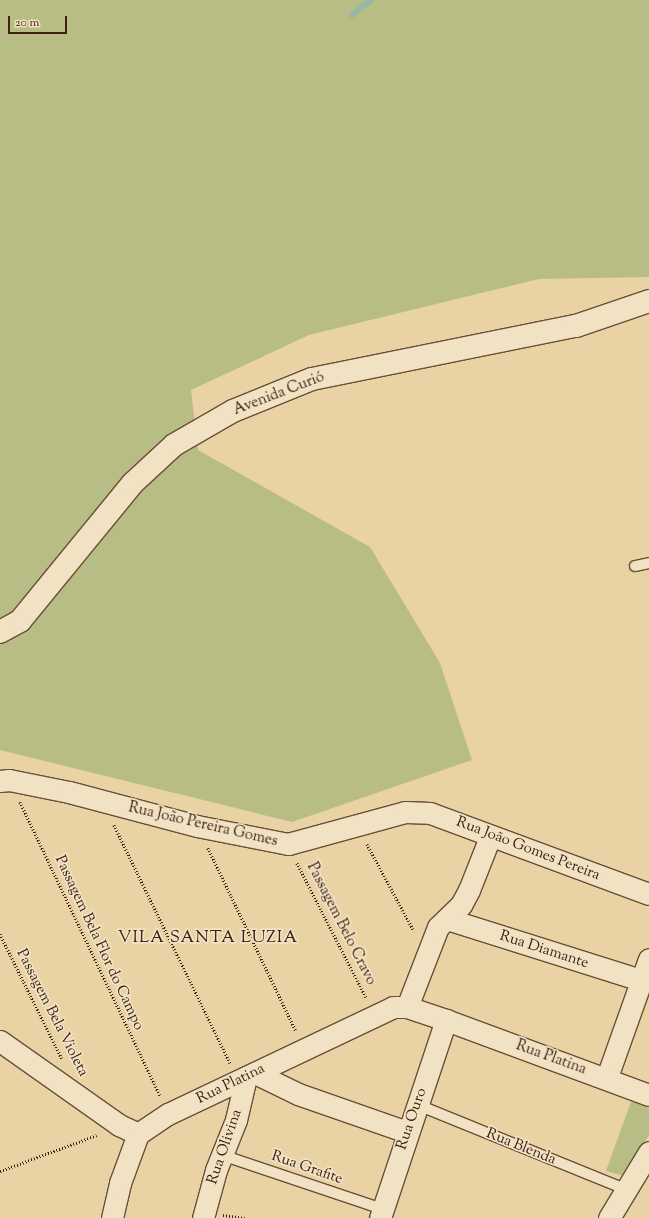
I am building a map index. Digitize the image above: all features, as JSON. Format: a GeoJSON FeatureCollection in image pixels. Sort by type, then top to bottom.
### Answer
{"type":"FeatureCollection","features":[{"type":"Feature","properties":{"kind":"street","name":"Avenida Curió"},"geometry":{"type":"LineString","coordinates":[[0,632],[20,621],[133,483],[174,445],[233,410],[312,379],[412,357],[576,326],[649,301]]}},
{"type":"Feature","properties":{"kind":"street","name":"Avenida Curió"},"geometry":{"type":"LineString","coordinates":[[0,620],[31,608]]}},
{"type":"Feature","properties":{"kind":"street","name":"Rua João Pereira Gomes"},"geometry":{"type":"LineString","coordinates":[[5,781],[103,801],[197,826],[288,844],[405,812]]}},
{"type":"Feature","properties":{"kind":"street","name":"Rua João Gomes Pereira"},"geometry":{"type":"LineString","coordinates":[[405,812],[435,815],[490,837],[649,894]]}},
{"type":"Feature","properties":{"kind":"street"},"geometry":{"type":"LineString","coordinates":[[408,1007],[438,926],[461,904],[469,890],[490,837]]}},
{"type":"Feature","properties":{"kind":"street","name":"Rua Diamante"},"geometry":{"type":"LineString","coordinates":[[447,919],[641,980]]}},
{"type":"Feature","properties":{"kind":"street"},"geometry":{"type":"LineString","coordinates":[[607,1077],[649,959]]}},
{"type":"Feature","properties":{"kind":"street","name":"Rua Platina"},"geometry":{"type":"LineString","coordinates":[[138,1134],[168,1114],[305,1050],[374,1014],[393,1007],[408,1007],[446,1020],[607,1077],[649,1095]]}},
{"type":"Feature","properties":{"kind":"street","name":"Rua Ouro"},"geometry":{"type":"LineString","coordinates":[[381,1213],[407,1132],[418,1105],[446,1020]]}},
{"type":"Feature","properties":{"kind":"street"},"geometry":{"type":"LineString","coordinates":[[0,1041],[118,1125],[138,1134],[120,1183],[112,1218]]}},
{"type":"Feature","properties":{"kind":"street"},"geometry":{"type":"LineString","coordinates":[[246,1077],[407,1132]]}},
{"type":"Feature","properties":{"kind":"street","name":"Rua Olivina"},"geometry":{"type":"LineString","coordinates":[[204,1218],[222,1155],[236,1120],[246,1077]]}},
{"type":"Feature","properties":{"kind":"street"},"geometry":{"type":"LineString","coordinates":[[609,1218],[625,1189],[649,1152]]}},
{"type":"Feature","properties":{"kind":"lane"},"geometry":{"type":"LineString","coordinates":[[635,566],[649,563]]}},
{"type":"Feature","properties":{"kind":"lane","name":"Rua Blenda"},"geometry":{"type":"LineString","coordinates":[[418,1105],[625,1189]]}},
{"type":"Feature","properties":{"kind":"lane","name":"Rua Grafite"},"geometry":{"type":"LineString","coordinates":[[222,1155],[381,1213]]}},
{"type":"Feature","properties":{"kind":"path","name":"Passagem Bela Flor do Campo"},"geometry":{"type":"LineString","coordinates":[[5,781],[168,1114]]}},
{"type":"Feature","properties":{"kind":"path"},"geometry":{"type":"LineString","coordinates":[[103,801],[246,1077]]}},
{"type":"Feature","properties":{"kind":"path"},"geometry":{"type":"LineString","coordinates":[[197,826],[305,1050]]}},
{"type":"Feature","properties":{"kind":"path"},"geometry":{"type":"LineString","coordinates":[[357,826],[427,955]]}},
{"type":"Feature","properties":{"kind":"path","name":"Passagem Belo Cravo"},"geometry":{"type":"LineString","coordinates":[[288,844],[374,1014]]}},
{"type":"Feature","properties":{"kind":"path","name":"Passagem Bela Violeta"},"geometry":{"type":"LineString","coordinates":[[0,934],[63,1060]]}},
{"type":"Feature","properties":{"kind":"path"},"geometry":{"type":"LineString","coordinates":[[0,1171],[118,1125]]}},
{"type":"Feature","properties":{"kind":"green space"},"geometry":{"type":"Polygon","coordinates":[[[0,0],[649,0],[649,277],[539,279],[309,335],[191,390],[198,450],[370,547],[440,663],[472,760],[292,822],[0,750],[0,0]]]}},
{"type":"Feature","properties":{"kind":"green space"},"geometry":{"type":"Polygon","coordinates":[[[632,1099],[649,1108],[649,1135],[624,1176],[606,1171],[632,1099]]]}},
{"type":"Feature","properties":{"kind":"waterway"},"geometry":{"type":"LineString","coordinates":[[352,15],[371,0]]}},
{"type":"Feature","properties":{"kind":"district","name":"VILA SANTA LUZIA"},"geometry":{"type":"Point","coordinates":[208,939]}}]}
